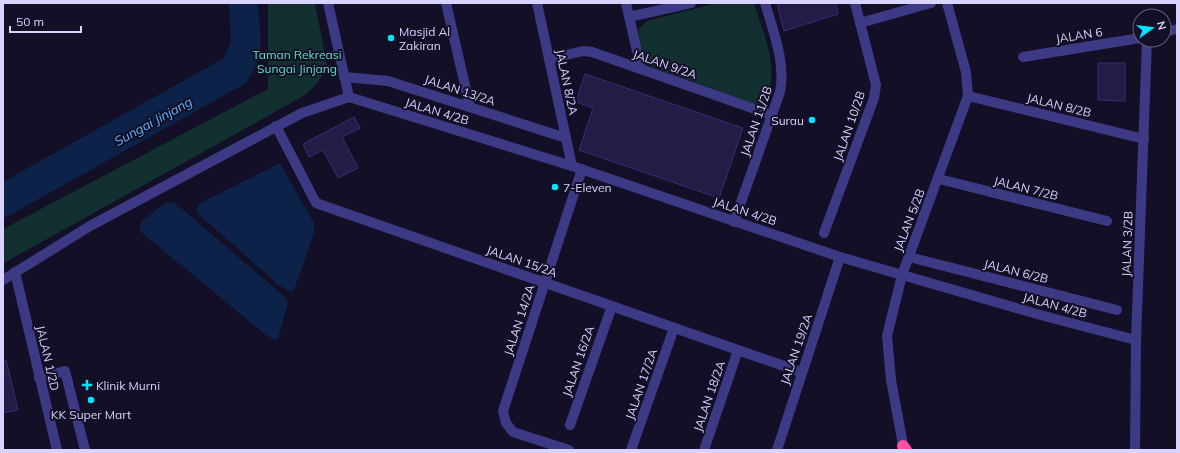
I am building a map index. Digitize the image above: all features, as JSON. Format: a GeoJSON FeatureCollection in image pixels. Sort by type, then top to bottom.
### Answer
{"type":"FeatureCollection","features":[{"type":"Feature","properties":{"kind":"street"},"geometry":{"type":"LineString","coordinates":[[3,280],[90,226],[276,126],[302,113],[349,97],[328,3]]}},
{"type":"Feature","properties":{"kind":"street"},"geometry":{"type":"LineString","coordinates":[[446,3],[470,107]]}},
{"type":"Feature","properties":{"kind":"street","name":"JALAN 8/2A"},"geometry":{"type":"LineString","coordinates":[[537,3],[566,138],[577,168]]}},
{"type":"Feature","properties":{"kind":"street"},"geometry":{"type":"LineString","coordinates":[[626,3],[640,69]]}},
{"type":"Feature","properties":{"kind":"street"},"geometry":{"type":"LineString","coordinates":[[629,17],[690,3]]}},
{"type":"Feature","properties":{"kind":"street","name":"JALAN 11/2B"},"geometry":{"type":"LineString","coordinates":[[734,222],[772,115],[783,78],[777,46],[765,3]]}},
{"type":"Feature","properties":{"kind":"street","name":"JALAN 10/2B"},"geometry":{"type":"LineString","coordinates":[[824,233],[874,98],[876,85],[855,3]]}},
{"type":"Feature","properties":{"kind":"street"},"geometry":{"type":"LineString","coordinates":[[860,23],[931,3]]}},
{"type":"Feature","properties":{"kind":"street","name":"JALAN 5/2B"},"geometry":{"type":"LineString","coordinates":[[904,449],[891,380],[887,336],[902,275],[939,179],[968,96],[966,72],[947,3]]}},
{"type":"Feature","properties":{"kind":"street","name":"JALAN 6"},"geometry":{"type":"LineString","coordinates":[[1023,57],[1132,39]]}},
{"type":"Feature","properties":{"kind":"street","name":"JALAN 3/2B"},"geometry":{"type":"LineString","coordinates":[[1135,450],[1136,340],[1147,48]]}},
{"type":"Feature","properties":{"kind":"street","name":"JALAN 9/2A"},"geometry":{"type":"LineString","coordinates":[[549,59],[583,51],[592,52],[772,115]]}},
{"type":"Feature","properties":{"kind":"street","name":"JALAN 13/2A"},"geometry":{"type":"LineString","coordinates":[[344,77],[388,81],[566,138]]}},
{"type":"Feature","properties":{"kind":"street","name":"JALAN 8/2B"},"geometry":{"type":"LineString","coordinates":[[968,96],[1144,139]]}},
{"type":"Feature","properties":{"kind":"street","name":"JALAN 4/2B"},"geometry":{"type":"LineString","coordinates":[[349,97],[577,168],[840,257],[1044,316],[1136,340]]}},
{"type":"Feature","properties":{"kind":"street","name":"JALAN 15/2A"},"geometry":{"type":"LineString","coordinates":[[276,126],[316,203],[801,372]]}},
{"type":"Feature","properties":{"kind":"street","name":"JALAN 14/2A"},"geometry":{"type":"LineString","coordinates":[[569,450],[513,432],[506,423],[503,411],[545,282],[577,168]]}},
{"type":"Feature","properties":{"kind":"street","name":"JALAN 7/2B"},"geometry":{"type":"LineString","coordinates":[[939,179],[1108,221]]}},
{"type":"Feature","properties":{"kind":"street","name":"JALAN 19/2A"},"geometry":{"type":"LineString","coordinates":[[777,450],[801,372],[840,257]]}},
{"type":"Feature","properties":{"kind":"street","name":"JALAN 6/2B"},"geometry":{"type":"LineString","coordinates":[[909,257],[1117,310]]}},
{"type":"Feature","properties":{"kind":"street","name":"JALAN 1/2D"},"geometry":{"type":"LineString","coordinates":[[15,272],[57,450]]}},
{"type":"Feature","properties":{"kind":"street","name":"JALAN 16/2A"},"geometry":{"type":"LineString","coordinates":[[570,425],[612,306]]}},
{"type":"Feature","properties":{"kind":"street","name":"JALAN 17/2A"},"geometry":{"type":"LineString","coordinates":[[631,450],[674,328]]}},
{"type":"Feature","properties":{"kind":"street","name":"JALAN 18/2A"},"geometry":{"type":"LineString","coordinates":[[704,450],[738,350]]}},
{"type":"Feature","properties":{"kind":"street"},"geometry":{"type":"LineString","coordinates":[[40,378],[65,371],[85,450]]}},
{"type":"Feature","properties":{"kind":"green space","name":"Taman Rekreasi Sungai Jinjang"},"geometry":{"type":"Polygon","coordinates":[[[268,3],[315,3],[328,70],[307,94],[4,263],[3,229],[268,89],[268,3]]]}},
{"type":"Feature","properties":{"kind":"green space"},"geometry":{"type":"Polygon","coordinates":[[[716,3],[754,3],[766,41],[771,65],[772,77],[767,104],[761,106],[647,65],[643,58],[638,30],[647,21],[716,3]]]}},
{"type":"Feature","properties":{"kind":"water","name":"Sungai Jinjang"},"geometry":{"type":"Polygon","coordinates":[[[229,3],[258,3],[261,35],[260,53],[253,72],[246,83],[3,219],[3,182],[224,58],[231,42],[229,3]]]}},
{"type":"Feature","properties":{"kind":"water"},"geometry":{"type":"Polygon","coordinates":[[[280,163],[314,223],[314,233],[294,290],[290,291],[280,286],[198,214],[196,209],[200,203],[280,163]]]}},
{"type":"Feature","properties":{"kind":"water"},"geometry":{"type":"Polygon","coordinates":[[[167,202],[175,203],[285,297],[288,303],[278,338],[274,340],[266,335],[141,232],[139,227],[142,221],[167,202]]]}},
{"type":"Feature","properties":{"kind":"building"},"geometry":{"type":"Polygon","coordinates":[[[777,3],[836,3],[838,14],[784,31],[777,3]]]}},
{"type":"Feature","properties":{"kind":"building"},"geometry":{"type":"Polygon","coordinates":[[[1098,63],[1125,63],[1125,101],[1098,100],[1098,63]]]}},
{"type":"Feature","properties":{"kind":"building"},"geometry":{"type":"Polygon","coordinates":[[[585,74],[743,128],[719,198],[579,150],[593,108],[576,102],[585,74]]]}},
{"type":"Feature","properties":{"kind":"building"},"geometry":{"type":"Polygon","coordinates":[[[354,117],[360,128],[342,137],[358,168],[338,178],[323,150],[309,157],[303,144],[354,117]]]}},
{"type":"Feature","properties":{"kind":"building"},"geometry":{"type":"Polygon","coordinates":[[[3,360],[6,360],[18,410],[3,413],[3,360]]]}},
{"type":"Feature","properties":{"kind":"place","name":"Masjid Al Zakiran"},"geometry":{"type":"Point","coordinates":[391,38]}},
{"type":"Feature","properties":{"kind":"place","name":"Surau"},"geometry":{"type":"Point","coordinates":[812,120]}},
{"type":"Feature","properties":{"kind":"place","name":"7-Eleven"},"geometry":{"type":"Point","coordinates":[555,187]}},
{"type":"Feature","properties":{"kind":"place","name":"Klinik Murni"},"geometry":{"type":"Point","coordinates":[87,385]}},
{"type":"Feature","properties":{"kind":"place","name":"KK Super Mart"},"geometry":{"type":"Point","coordinates":[91,400]}}]}
